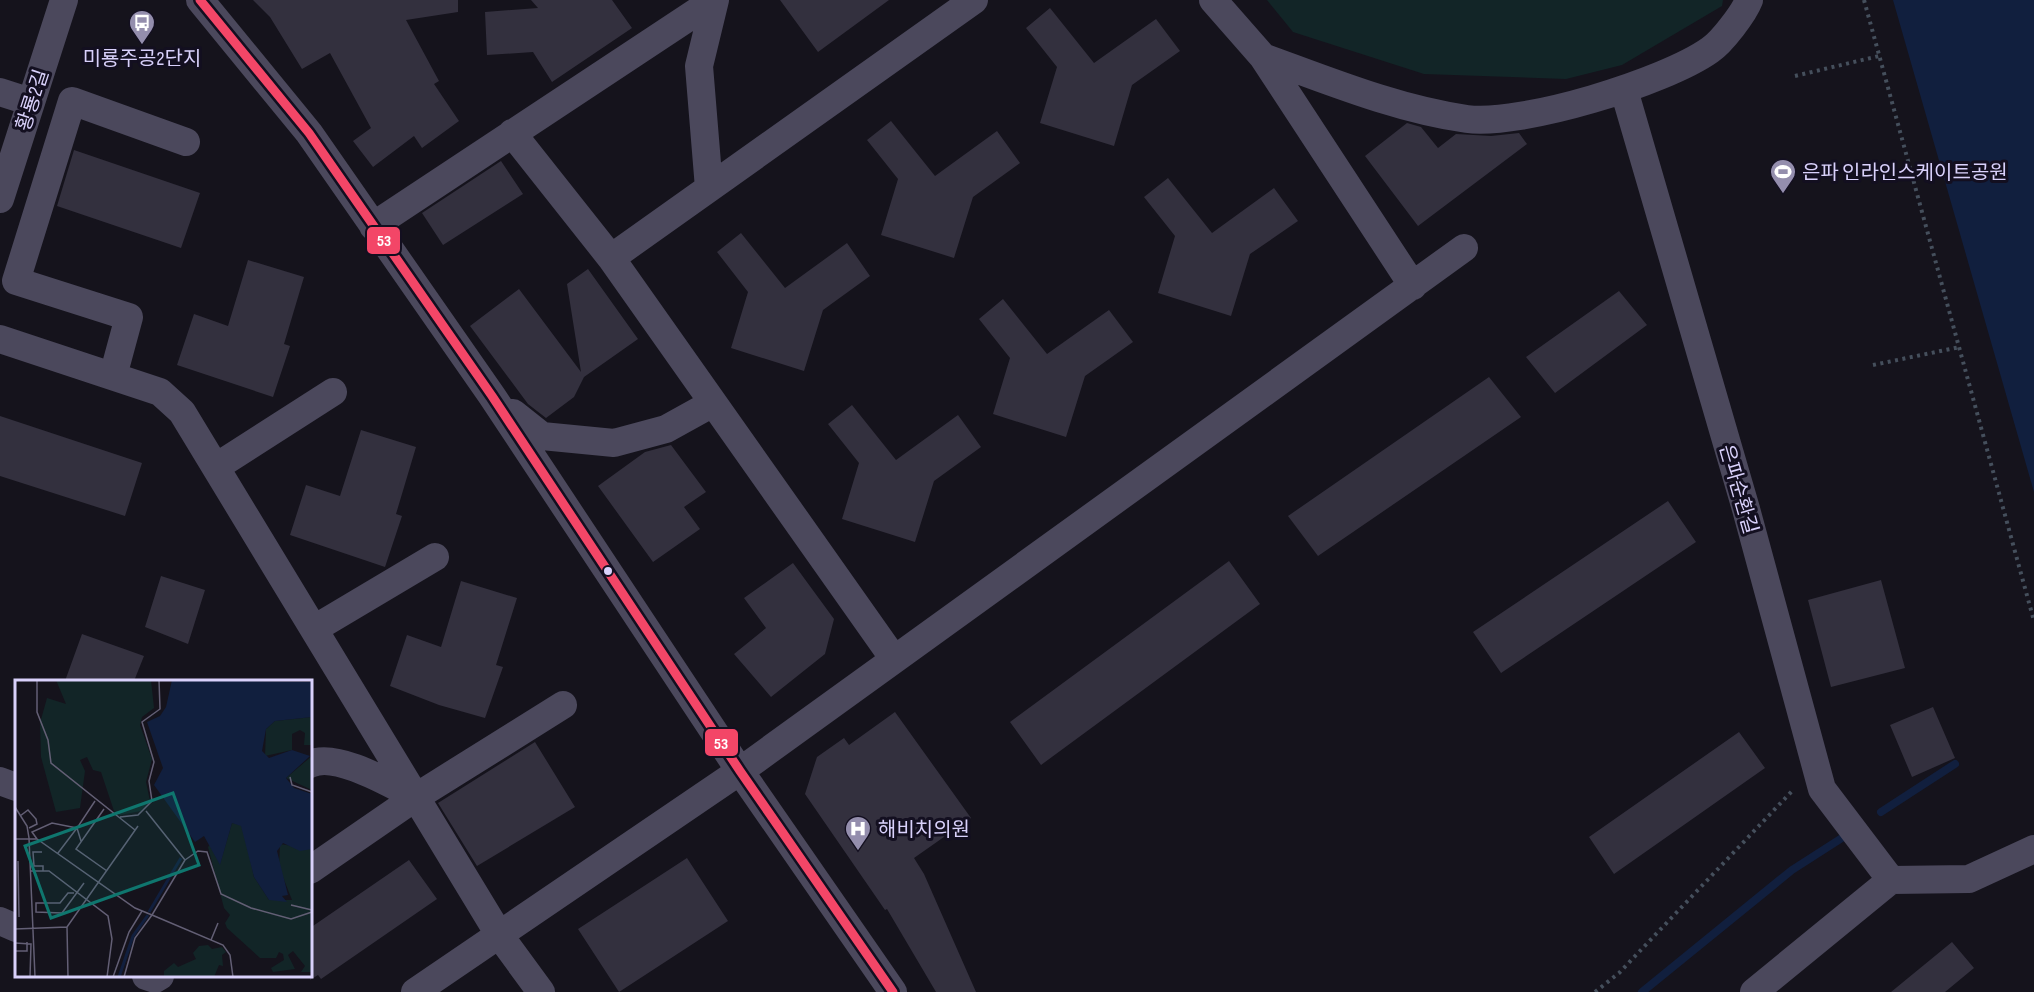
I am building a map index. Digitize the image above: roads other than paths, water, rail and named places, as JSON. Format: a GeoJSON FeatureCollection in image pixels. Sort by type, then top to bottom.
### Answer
{"type":"FeatureCollection","features":[{"type":"Feature","properties":{"kind":"street","name":"황룡2길"},"geometry":{"type":"LineString","coordinates":[[0,198],[64,0]]}},
{"type":"Feature","properties":{"kind":"street"},"geometry":{"type":"LineString","coordinates":[[201,0],[309,133],[492,396],[740,771],[893,992]]}},
{"type":"Feature","properties":{"kind":"street"},"geometry":{"type":"LineString","coordinates":[[373,226],[713,0]]}},
{"type":"Feature","properties":{"kind":"street"},"geometry":{"type":"LineString","coordinates":[[710,188],[699,66],[713,0]]}},
{"type":"Feature","properties":{"kind":"street"},"geometry":{"type":"LineString","coordinates":[[611,258],[974,0]]}},
{"type":"Feature","properties":{"kind":"street"},"geometry":{"type":"LineString","coordinates":[[1213,0],[1263,57],[1413,286]]}},
{"type":"Feature","properties":{"kind":"street"},"geometry":{"type":"LineString","coordinates":[[1263,57],[1397,104],[1470,119],[1518,115],[1624,90],[1670,72],[1712,49],[1749,0]]}},
{"type":"Feature","properties":{"kind":"street","name":"은파순환길"},"geometry":{"type":"LineString","coordinates":[[1624,90],[1746,509],[1822,789],[1891,880]]}},
{"type":"Feature","properties":{"kind":"street"},"geometry":{"type":"LineString","coordinates":[[0,92],[31,102]]}},
{"type":"Feature","properties":{"kind":"street"},"geometry":{"type":"LineString","coordinates":[[113,376],[129,317],[16,281],[72,101],[186,142]]}},
{"type":"Feature","properties":{"kind":"street"},"geometry":{"type":"LineString","coordinates":[[512,133],[611,258],[894,659]]}},
{"type":"Feature","properties":{"kind":"street"},"geometry":{"type":"LineString","coordinates":[[415,992],[740,771],[1464,248]]}},
{"type":"Feature","properties":{"kind":"street"},"geometry":{"type":"LineString","coordinates":[[0,339],[160,392],[182,412],[500,936],[542,992]]}},
{"type":"Feature","properties":{"kind":"street"},"geometry":{"type":"LineString","coordinates":[[216,467],[333,392]]}},
{"type":"Feature","properties":{"kind":"street"},"geometry":{"type":"LineString","coordinates":[[492,396],[542,436],[614,443],[666,429],[713,403]]}},
{"type":"Feature","properties":{"kind":"street"},"geometry":{"type":"LineString","coordinates":[[314,629],[435,557]]}},
{"type":"Feature","properties":{"kind":"street"},"geometry":{"type":"LineString","coordinates":[[312,869],[416,797],[563,705]]}},
{"type":"Feature","properties":{"kind":"street"},"geometry":{"type":"LineString","coordinates":[[312,763],[317,760],[354,766],[416,797]]}},
{"type":"Feature","properties":{"kind":"street"},"geometry":{"type":"LineString","coordinates":[[0,781],[15,787]]}},
{"type":"Feature","properties":{"kind":"street"},"geometry":{"type":"LineString","coordinates":[[1754,992],[1891,880],[1969,879],[2034,849]]}},
{"type":"Feature","properties":{"kind":"street"},"geometry":{"type":"LineString","coordinates":[[0,921],[15,928]]}},
{"type":"Feature","properties":{"kind":"water"},"geometry":{"type":"Polygon","coordinates":[[[1893,0],[2034,0],[2034,492],[1893,0]]]}},
{"type":"Feature","properties":{"kind":"waterway"},"geometry":{"type":"LineString","coordinates":[[1881,812],[1955,764]]}},
{"type":"Feature","properties":{"kind":"waterway"},"geometry":{"type":"LineString","coordinates":[[1642,992],[1792,870],[1845,836]]}},
{"type":"Feature","properties":{"kind":"place","name":"미룡주공2단지"},"geometry":{"type":"Point","coordinates":[142,46]}},
{"type":"Feature","properties":{"kind":"place","name":"은파 인라인스케이트공원"},"geometry":{"type":"Point","coordinates":[1783,195]}},
{"type":"Feature","properties":{"kind":"place","name":"해비치의원"},"geometry":{"type":"Point","coordinates":[858,852]}}]}
